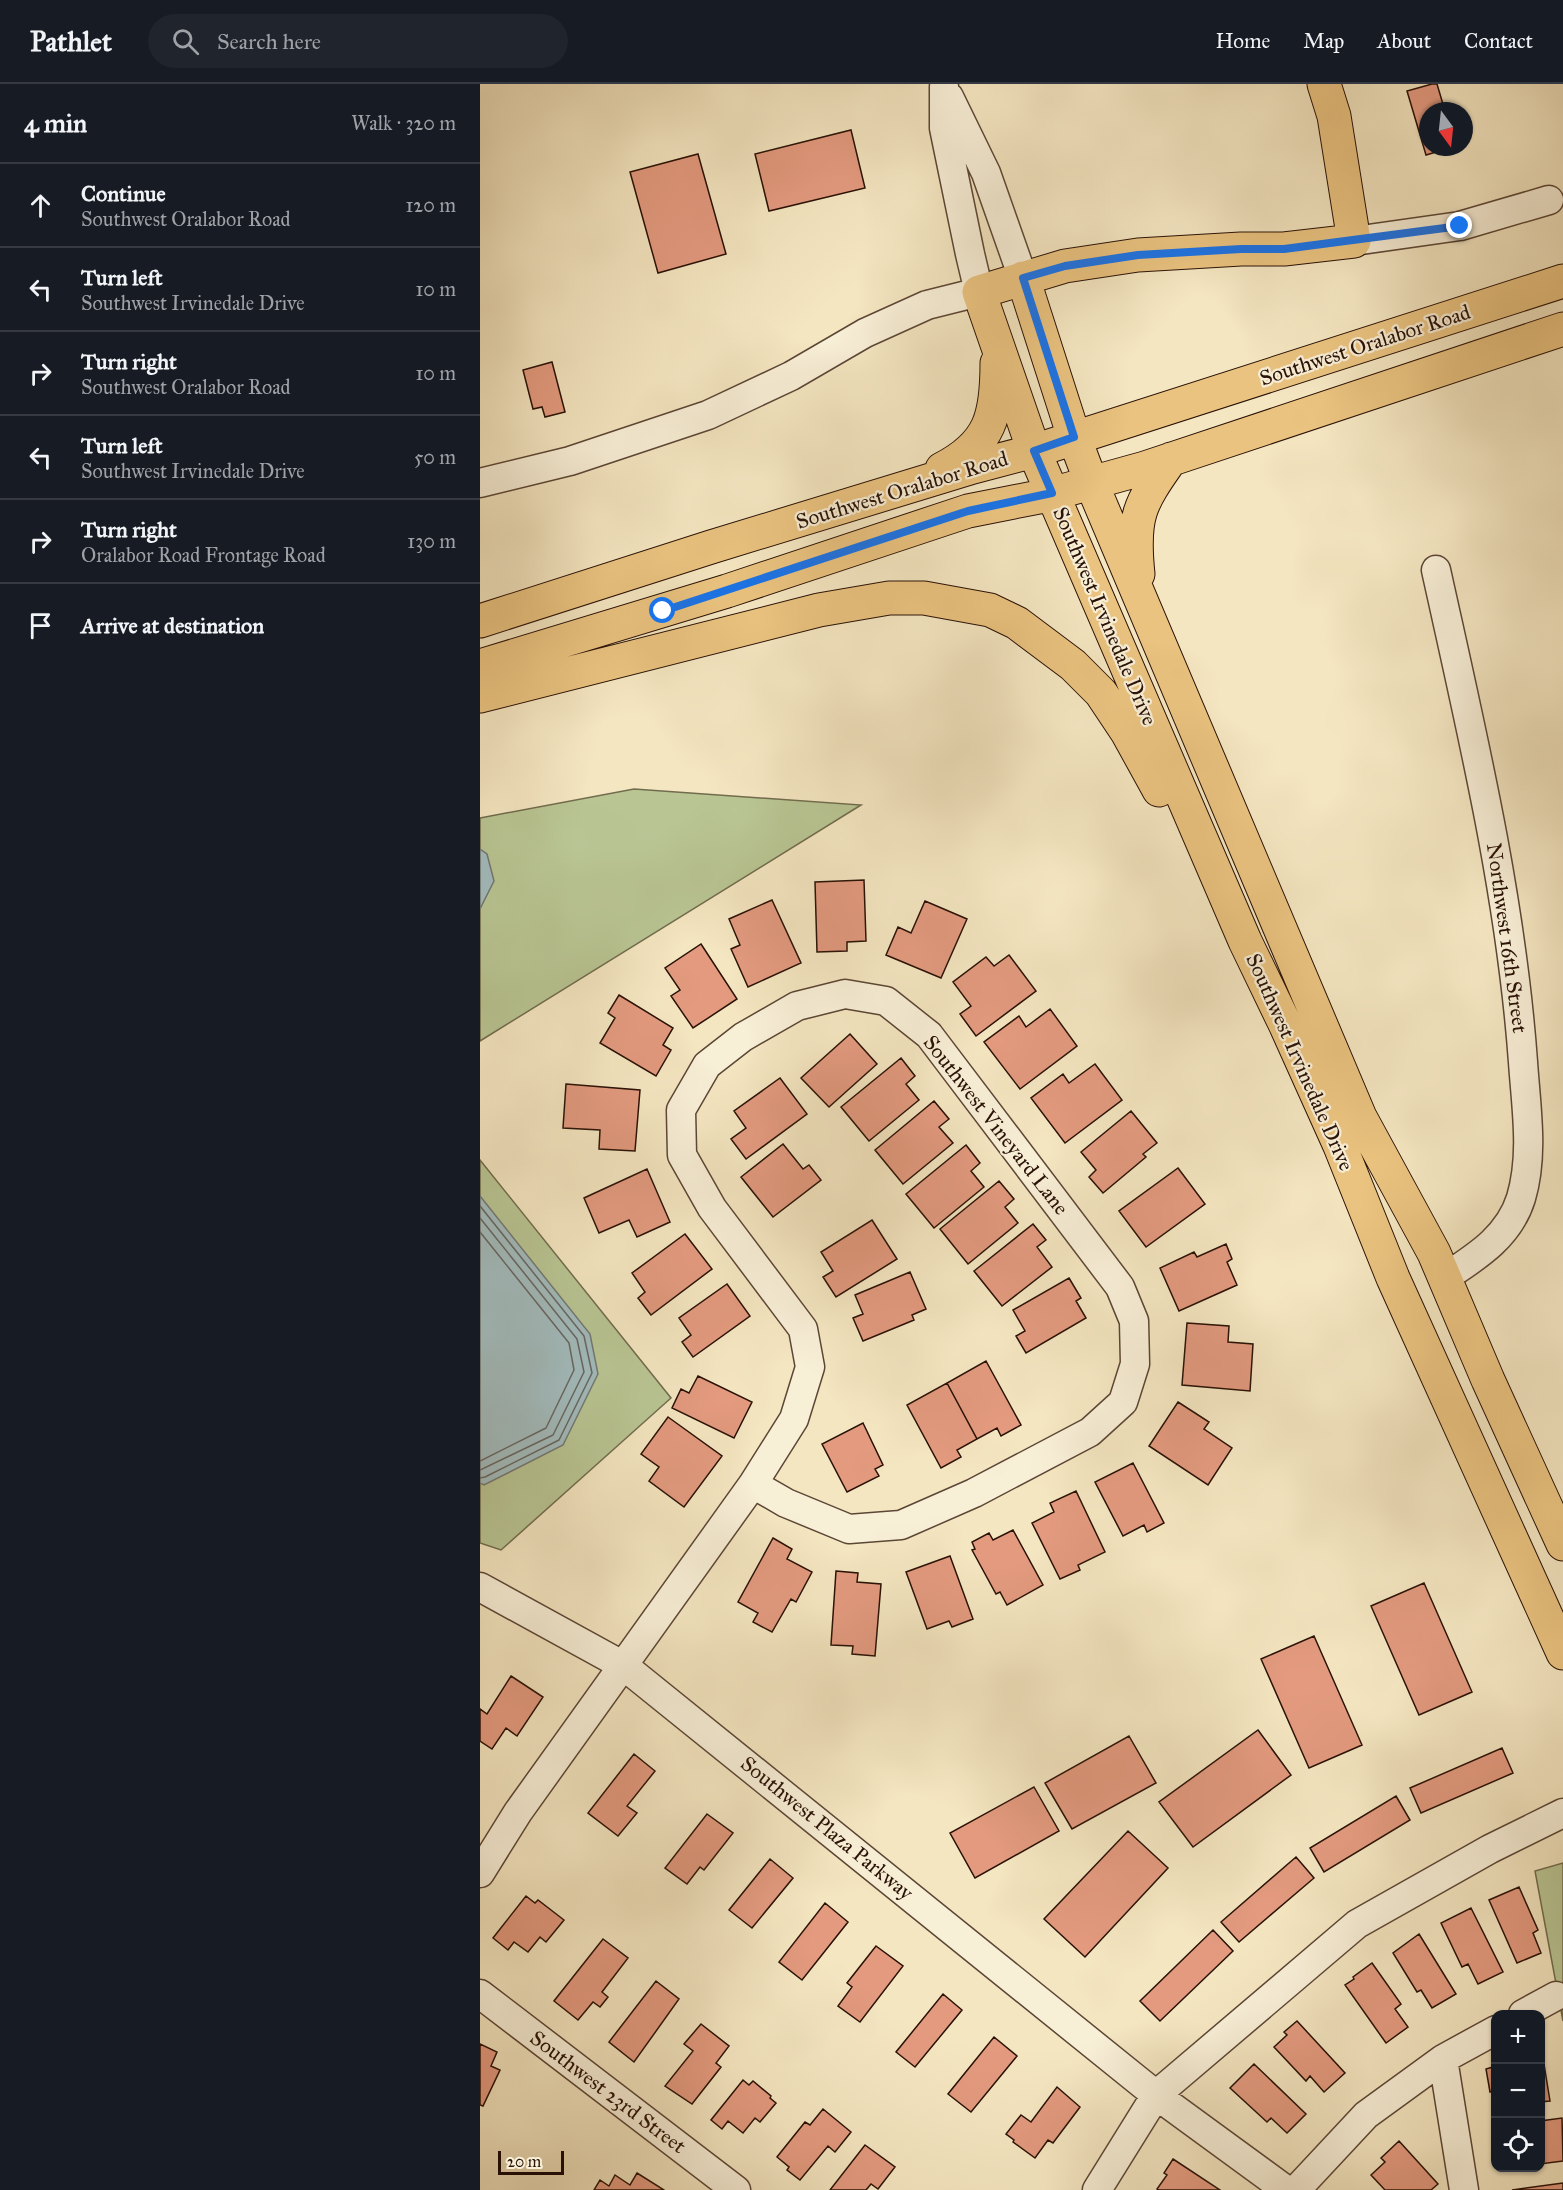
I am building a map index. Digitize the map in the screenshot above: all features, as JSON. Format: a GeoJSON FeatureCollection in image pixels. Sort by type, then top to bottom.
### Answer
{"type":"FeatureCollection","features":[{"type":"Feature","properties":{"kind":"main road"},"geometry":{"type":"LineString","coordinates":[[980,292],[1065,266],[1138,255],[1284,249],[1354,241],[1334,116],[1324,84]]}},
{"type":"Feature","properties":{"kind":"main road","name":"Southwest Irvinedale Drive"},"geometry":{"type":"LineString","coordinates":[[1023,278],[1074,437],[1091,482],[1360,1116],[1434,1253],[1488,1380],[1563,1544]]}},
{"type":"Feature","properties":{"kind":"main road","name":"Southwest Oralabor Road"},"geometry":{"type":"LineString","coordinates":[[480,621],[973,466],[1034,451],[1563,281]]}},
{"type":"Feature","properties":{"kind":"main road","name":"Southwest Irvinedale Drive"},"geometry":{"type":"LineString","coordinates":[[980,292],[1034,451],[1245,941],[1340,1146],[1393,1278],[1563,1653]]}},
{"type":"Feature","properties":{"kind":"main road","name":"Southwest Oralabor Road"},"geometry":{"type":"LineString","coordinates":[[480,666],[727,591],[968,511],[1052,493],[1171,459],[1563,329]]}},
{"type":"Feature","properties":{"kind":"main road"},"geometry":{"type":"LineString","coordinates":[[906,487],[958,461],[974,447],[984,434],[994,415],[997,393],[995,338]]}},
{"type":"Feature","properties":{"kind":"main road"},"geometry":{"type":"LineString","coordinates":[[1141,600],[1135,544],[1140,511],[1147,494],[1171,459]]}},
{"type":"Feature","properties":{"kind":"main road"},"geometry":{"type":"LineString","coordinates":[[480,696],[819,610],[889,598],[924,597],[990,610],[1017,622],[1072,665],[1101,693],[1127,732],[1245,941]]}},
{"type":"Feature","properties":{"kind":"street","name":"Southwest Irvinedale Drive"},"geometry":{"type":"LineString","coordinates":[[944,86],[986,173],[1023,278]]}},
{"type":"Feature","properties":{"kind":"street","name":"Southwest Irvinedale Drive"},"geometry":{"type":"LineString","coordinates":[[944,86],[945,128],[970,254],[980,292]]}},
{"type":"Feature","properties":{"kind":"street"},"geometry":{"type":"LineString","coordinates":[[1354,241],[1460,226],[1549,200]]}},
{"type":"Feature","properties":{"kind":"street"},"geometry":{"type":"LineString","coordinates":[[480,483],[570,461],[708,415],[791,376],[865,333],[927,305],[980,292]]}},
{"type":"Feature","properties":{"kind":"street","name":"Northwest 16th Street"},"geometry":{"type":"LineString","coordinates":[[1436,570],[1480,766],[1496,850],[1515,972],[1528,1129],[1528,1167],[1521,1199],[1512,1219],[1486,1250],[1444,1278]]}},
{"type":"Feature","properties":{"kind":"street","name":"Southwest Vineyard Lane"},"geometry":{"type":"LineString","coordinates":[[480,1873],[518,1812],[753,1484],[794,1419],[810,1367],[803,1329],[712,1208],[682,1155],[681,1110],[707,1065],[743,1036],[797,1006],[845,994],[886,1001],[929,1035],[1120,1287],[1134,1321],[1135,1364],[1123,1402],[1090,1431],[974,1493],[901,1525],[849,1529],[786,1503],[753,1484]]}},
{"type":"Feature","properties":{"kind":"street","name":"Southwest Plaza Parkway"},"geometry":{"type":"LineString","coordinates":[[480,1587],[624,1666],[1156,2095],[1286,2190]]}},
{"type":"Feature","properties":{"kind":"street"},"geometry":{"type":"LineString","coordinates":[[1097,2190],[1156,2095],[1357,1924],[1490,1849],[1563,1813]]}},
{"type":"Feature","properties":{"kind":"street","name":"Southwest 23rd Street"},"geometry":{"type":"LineString","coordinates":[[480,1994],[736,2190]]}},
{"type":"Feature","properties":{"kind":"street"},"geometry":{"type":"LineString","coordinates":[[1530,2010],[1556,1996]]}},
{"type":"Feature","properties":{"kind":"street"},"geometry":{"type":"LineString","coordinates":[[1296,2190],[1366,2115],[1443,2060],[1491,2033]]}},
{"type":"Feature","properties":{"kind":"street"},"geometry":{"type":"LineString","coordinates":[[1443,2060],[1464,2190]]}},
{"type":"Feature","properties":{"kind":"green space"},"geometry":{"type":"Polygon","coordinates":[[[634,789],[861,805],[480,1041],[480,818],[634,789]]]}},
{"type":"Feature","properties":{"kind":"green space"},"geometry":{"type":"Polygon","coordinates":[[[480,1160],[671,1398],[501,1550],[480,1543],[480,1160]]]}},
{"type":"Feature","properties":{"kind":"green space"},"geometry":{"type":"Polygon","coordinates":[[[1563,1863],[1563,2021],[1535,1871],[1563,1863]]]}},
{"type":"Feature","properties":{"kind":"water"},"geometry":{"type":"Polygon","coordinates":[[[480,849],[487,854],[494,881],[480,909],[480,849]]]}},
{"type":"Feature","properties":{"kind":"water"},"geometry":{"type":"Polygon","coordinates":[[[480,1196],[590,1334],[598,1374],[563,1445],[484,1485],[480,1483],[480,1196]]]}},
{"type":"Feature","properties":{"kind":"building"},"geometry":{"type":"Polygon","coordinates":[[[1437,84],[1442,102],[1419,102],[1419,131],[1407,91],[1437,84]]]}},
{"type":"Feature","properties":{"kind":"building"},"geometry":{"type":"Polygon","coordinates":[[[851,130],[865,188],[769,211],[755,154],[851,130]]]}},
{"type":"Feature","properties":{"kind":"building"},"geometry":{"type":"Polygon","coordinates":[[[698,154],[726,254],[658,273],[630,172],[698,154]]]}},
{"type":"Feature","properties":{"kind":"building"},"geometry":{"type":"Polygon","coordinates":[[[552,362],[565,412],[545,417],[542,407],[533,409],[523,370],[552,362]]]}},
{"type":"Feature","properties":{"kind":"building"},"geometry":{"type":"Polygon","coordinates":[[[864,880],[866,941],[847,942],[847,951],[817,952],[815,882],[864,880]]]}},
{"type":"Feature","properties":{"kind":"building"},"geometry":{"type":"Polygon","coordinates":[[[772,900],[801,963],[748,987],[731,949],[740,945],[729,919],[772,900]]]}},
{"type":"Feature","properties":{"kind":"building"},"geometry":{"type":"Polygon","coordinates":[[[925,901],[967,919],[941,978],[886,955],[898,927],[911,933],[925,901]]]}},
{"type":"Feature","properties":{"kind":"building"},"geometry":{"type":"Polygon","coordinates":[[[701,944],[737,999],[693,1028],[671,996],[680,990],[665,968],[701,944]]]}},
{"type":"Feature","properties":{"kind":"building"},"geometry":{"type":"Polygon","coordinates":[[[1009,955],[1036,991],[976,1036],[960,1014],[971,1006],[953,982],[986,957],[994,966],[1009,955]]]}},
{"type":"Feature","properties":{"kind":"building"},"geometry":{"type":"Polygon","coordinates":[[[619,995],[673,1028],[663,1045],[671,1050],[656,1076],[600,1043],[615,1018],[608,1013],[619,995]]]}},
{"type":"Feature","properties":{"kind":"building"},"geometry":{"type":"Polygon","coordinates":[[[1050,1009],[1077,1046],[1020,1089],[984,1042],[1019,1016],[1026,1027],[1050,1009]]]}},
{"type":"Feature","properties":{"kind":"building"},"geometry":{"type":"Polygon","coordinates":[[[850,1034],[877,1064],[829,1107],[801,1078],[850,1034]]]}},
{"type":"Feature","properties":{"kind":"building"},"geometry":{"type":"Polygon","coordinates":[[[901,1058],[915,1076],[906,1084],[919,1100],[869,1141],[841,1107],[901,1058]]]}},
{"type":"Feature","properties":{"kind":"building"},"geometry":{"type":"Polygon","coordinates":[[[1095,1064],[1122,1100],[1065,1143],[1031,1098],[1063,1074],[1069,1083],[1095,1064]]]}},
{"type":"Feature","properties":{"kind":"building"},"geometry":{"type":"Polygon","coordinates":[[[780,1078],[807,1114],[746,1159],[731,1139],[746,1128],[734,1111],[780,1078]]]}},
{"type":"Feature","properties":{"kind":"building"},"geometry":{"type":"Polygon","coordinates":[[[566,1084],[640,1090],[635,1151],[599,1149],[600,1130],[563,1128],[566,1084]]]}},
{"type":"Feature","properties":{"kind":"building"},"geometry":{"type":"Polygon","coordinates":[[[934,1101],[949,1119],[939,1127],[953,1143],[903,1184],[875,1150],[934,1101]]]}},
{"type":"Feature","properties":{"kind":"building"},"geometry":{"type":"Polygon","coordinates":[[[1131,1111],[1157,1143],[1143,1154],[1146,1157],[1103,1193],[1089,1177],[1096,1170],[1081,1152],[1131,1111]]]}},
{"type":"Feature","properties":{"kind":"building"},"geometry":{"type":"Polygon","coordinates":[[[783,1144],[803,1169],[809,1165],[821,1180],[773,1217],[741,1177],[783,1144]]]}},
{"type":"Feature","properties":{"kind":"building"},"geometry":{"type":"Polygon","coordinates":[[[966,1145],[980,1163],[971,1171],[984,1187],[934,1228],[906,1194],[966,1145]]]}},
{"type":"Feature","properties":{"kind":"building"},"geometry":{"type":"Polygon","coordinates":[[[1178,1168],[1205,1204],[1146,1247],[1119,1211],[1178,1168]]]}},
{"type":"Feature","properties":{"kind":"building"},"geometry":{"type":"Polygon","coordinates":[[[647,1169],[670,1222],[637,1237],[629,1220],[599,1233],[584,1198],[647,1169]]]}},
{"type":"Feature","properties":{"kind":"building"},"geometry":{"type":"Polygon","coordinates":[[[999,1181],[1014,1199],[1005,1207],[1018,1223],[968,1264],[940,1229],[999,1181]]]}},
{"type":"Feature","properties":{"kind":"building"},"geometry":{"type":"Polygon","coordinates":[[[872,1220],[897,1259],[836,1297],[823,1277],[833,1271],[821,1252],[872,1220]]]}},
{"type":"Feature","properties":{"kind":"building"},"geometry":{"type":"Polygon","coordinates":[[[1033,1224],[1046,1240],[1037,1247],[1052,1267],[1002,1306],[974,1271],[1033,1224]]]}},
{"type":"Feature","properties":{"kind":"building"},"geometry":{"type":"Polygon","coordinates":[[[685,1234],[712,1269],[651,1315],[638,1298],[645,1292],[632,1273],[685,1234]]]}},
{"type":"Feature","properties":{"kind":"building"},"geometry":{"type":"Polygon","coordinates":[[[1226,1244],[1232,1259],[1227,1262],[1237,1285],[1179,1311],[1160,1268],[1194,1252],[1197,1257],[1226,1244]]]}},
{"type":"Feature","properties":{"kind":"building"},"geometry":{"type":"Polygon","coordinates":[[[910,1272],[926,1309],[912,1315],[914,1320],[863,1341],[853,1318],[863,1314],[855,1295],[910,1272]]]}},
{"type":"Feature","properties":{"kind":"building"},"geometry":{"type":"Polygon","coordinates":[[[1069,1278],[1081,1298],[1076,1301],[1086,1318],[1026,1353],[1016,1336],[1025,1331],[1013,1310],[1069,1278]]]}},
{"type":"Feature","properties":{"kind":"building"},"geometry":{"type":"Polygon","coordinates":[[[727,1284],[750,1316],[693,1357],[682,1342],[691,1335],[679,1318],[727,1284]]]}},
{"type":"Feature","properties":{"kind":"building"},"geometry":{"type":"Polygon","coordinates":[[[1187,1323],[1229,1326],[1228,1342],[1253,1344],[1250,1391],[1182,1385],[1187,1323]]]}},
{"type":"Feature","properties":{"kind":"building"},"geometry":{"type":"Polygon","coordinates":[[[986,1361],[1021,1425],[1001,1436],[997,1428],[977,1439],[947,1383],[986,1361]]]}},
{"type":"Feature","properties":{"kind":"building"},"geometry":{"type":"Polygon","coordinates":[[[698,1376],[752,1402],[734,1438],[672,1408],[681,1389],[689,1393],[698,1376]]]}},
{"type":"Feature","properties":{"kind":"building"},"geometry":{"type":"Polygon","coordinates":[[[947,1383],[977,1439],[957,1450],[961,1457],[941,1468],[907,1405],[947,1383]]]}},
{"type":"Feature","properties":{"kind":"building"},"geometry":{"type":"Polygon","coordinates":[[[1178,1402],[1209,1422],[1204,1429],[1232,1448],[1208,1485],[1149,1446],[1178,1402]]]}},
{"type":"Feature","properties":{"kind":"building"},"geometry":{"type":"Polygon","coordinates":[[[668,1417],[722,1456],[684,1507],[649,1481],[659,1467],[641,1454],[668,1417]]]}},
{"type":"Feature","properties":{"kind":"building"},"geometry":{"type":"Polygon","coordinates":[[[863,1423],[883,1465],[875,1469],[879,1476],[847,1492],[822,1444],[863,1423]]]}},
{"type":"Feature","properties":{"kind":"building"},"geometry":{"type":"Polygon","coordinates":[[[1133,1463],[1164,1523],[1147,1532],[1144,1525],[1123,1536],[1095,1482],[1133,1463]]]}},
{"type":"Feature","properties":{"kind":"building"},"geometry":{"type":"Polygon","coordinates":[[[1076,1491],[1105,1552],[1078,1565],[1080,1570],[1060,1579],[1032,1523],[1054,1512],[1050,1503],[1076,1491]]]}},
{"type":"Feature","properties":{"kind":"building"},"geometry":{"type":"Polygon","coordinates":[[[1013,1530],[1043,1585],[1007,1605],[1000,1592],[996,1594],[972,1550],[975,1549],[972,1542],[989,1533],[993,1540],[1013,1530]]]}},
{"type":"Feature","properties":{"kind":"building"},"geometry":{"type":"Polygon","coordinates":[[[773,1538],[792,1549],[787,1559],[812,1572],[796,1602],[791,1599],[772,1632],[753,1622],[758,1613],[738,1602],[773,1538]]]}},
{"type":"Feature","properties":{"kind":"building"},"geometry":{"type":"Polygon","coordinates":[[[950,1556],[973,1619],[952,1627],[949,1621],[927,1629],[906,1572],[950,1556]]]}},
{"type":"Feature","properties":{"kind":"building"},"geometry":{"type":"Polygon","coordinates":[[[836,1571],[858,1573],[857,1582],[881,1584],[875,1656],[852,1654],[853,1646],[831,1645],[836,1571]]]}},
{"type":"Feature","properties":{"kind":"building"},"geometry":{"type":"Polygon","coordinates":[[[1424,1583],[1472,1692],[1419,1715],[1371,1606],[1424,1583]]]}},
{"type":"Feature","properties":{"kind":"building"},"geometry":{"type":"Polygon","coordinates":[[[1314,1636],[1362,1745],[1309,1768],[1261,1659],[1314,1636]]]}},
{"type":"Feature","properties":{"kind":"building"},"geometry":{"type":"Polygon","coordinates":[[[511,1676],[543,1697],[517,1736],[506,1728],[492,1749],[480,1741],[480,1709],[487,1714],[511,1676]]]}},
{"type":"Feature","properties":{"kind":"building"},"geometry":{"type":"Polygon","coordinates":[[[1258,1730],[1291,1775],[1193,1847],[1159,1802],[1258,1730]]]}},
{"type":"Feature","properties":{"kind":"building"},"geometry":{"type":"Polygon","coordinates":[[[1129,1736],[1156,1783],[1072,1829],[1045,1783],[1129,1736]]]}},
{"type":"Feature","properties":{"kind":"building"},"geometry":{"type":"Polygon","coordinates":[[[1502,1748],[1513,1773],[1421,1813],[1410,1788],[1502,1748]]]}},
{"type":"Feature","properties":{"kind":"building"},"geometry":{"type":"Polygon","coordinates":[[[634,1754],[655,1771],[627,1806],[637,1813],[618,1836],[588,1813],[634,1754]]]}},
{"type":"Feature","properties":{"kind":"building"},"geometry":{"type":"Polygon","coordinates":[[[1034,1787],[1059,1831],[975,1878],[950,1833],[1034,1787]]]}},
{"type":"Feature","properties":{"kind":"building"},"geometry":{"type":"Polygon","coordinates":[[[1396,1796],[1410,1820],[1324,1872],[1310,1848],[1396,1796]]]}},
{"type":"Feature","properties":{"kind":"building"},"geometry":{"type":"Polygon","coordinates":[[[707,1814],[733,1833],[704,1870],[700,1867],[687,1884],[665,1868],[707,1814]]]}},
{"type":"Feature","properties":{"kind":"building"},"geometry":{"type":"Polygon","coordinates":[[[1128,1831],[1168,1868],[1085,1957],[1044,1919],[1128,1831]]]}},
{"type":"Feature","properties":{"kind":"building"},"geometry":{"type":"Polygon","coordinates":[[[1296,1857],[1314,1878],[1239,1942],[1221,1922],[1296,1857]]]}},
{"type":"Feature","properties":{"kind":"building"},"geometry":{"type":"Polygon","coordinates":[[[770,1859],[793,1878],[752,1928],[729,1910],[770,1859]]]}},
{"type":"Feature","properties":{"kind":"building"},"geometry":{"type":"Polygon","coordinates":[[[1519,1887],[1538,1930],[1533,1933],[1541,1953],[1517,1963],[1489,1900],[1519,1887]]]}},
{"type":"Feature","properties":{"kind":"building"},"geometry":{"type":"Polygon","coordinates":[[[526,1896],[535,1903],[538,1900],[564,1920],[546,1942],[540,1937],[528,1952],[514,1942],[508,1950],[493,1938],[526,1896]]]}},
{"type":"Feature","properties":{"kind":"building"},"geometry":{"type":"Polygon","coordinates":[[[825,1903],[848,1922],[802,1980],[779,1962],[825,1903]]]}},
{"type":"Feature","properties":{"kind":"building"},"geometry":{"type":"Polygon","coordinates":[[[1471,1908],[1503,1972],[1478,1984],[1468,1964],[1462,1967],[1441,1923],[1471,1908]]]}},
{"type":"Feature","properties":{"kind":"building"},"geometry":{"type":"Polygon","coordinates":[[[1213,1930],[1233,1951],[1160,2021],[1140,2001],[1213,1930]]]}},
{"type":"Feature","properties":{"kind":"building"},"geometry":{"type":"Polygon","coordinates":[[[1419,1934],[1456,1994],[1432,2008],[1421,1990],[1417,1992],[1393,1953],[1419,1934]]]}},
{"type":"Feature","properties":{"kind":"building"},"geometry":{"type":"Polygon","coordinates":[[[603,1939],[628,1958],[602,1992],[608,1997],[600,2007],[593,2002],[578,2020],[554,2001],[603,1939]]]}},
{"type":"Feature","properties":{"kind":"building"},"geometry":{"type":"Polygon","coordinates":[[[876,1946],[903,1966],[860,2022],[838,2006],[852,1987],[847,1983],[876,1946]]]}},
{"type":"Feature","properties":{"kind":"building"},"geometry":{"type":"Polygon","coordinates":[[[1372,1963],[1401,2004],[1395,2009],[1408,2027],[1386,2043],[1345,1985],[1372,1963]]]}},
{"type":"Feature","properties":{"kind":"building"},"geometry":{"type":"Polygon","coordinates":[[[656,1981],[679,1999],[634,2062],[609,2042],[656,1981]]]}},
{"type":"Feature","properties":{"kind":"building"},"geometry":{"type":"Polygon","coordinates":[[[943,1994],[962,2010],[915,2067],[896,2052],[943,1994]]]}},
{"type":"Feature","properties":{"kind":"building"},"geometry":{"type":"Polygon","coordinates":[[[1297,2021],[1345,2073],[1324,2092],[1310,2076],[1306,2081],[1274,2047],[1287,2035],[1284,2032],[1297,2021]]]}},
{"type":"Feature","properties":{"kind":"building"},"geometry":{"type":"Polygon","coordinates":[[[701,2024],[729,2046],[716,2063],[721,2067],[692,2104],[665,2086],[693,2051],[684,2044],[701,2024]]]}},
{"type":"Feature","properties":{"kind":"building"},"geometry":{"type":"Polygon","coordinates":[[[994,2037],[1017,2056],[971,2112],[948,2094],[994,2037]]]}},
{"type":"Feature","properties":{"kind":"building"},"geometry":{"type":"Polygon","coordinates":[[[480,2044],[497,2052],[491,2066],[500,2070],[483,2106],[480,2105],[480,2044]]]}},
{"type":"Feature","properties":{"kind":"building"},"geometry":{"type":"Polygon","coordinates":[[[1254,2064],[1306,2114],[1287,2133],[1271,2118],[1267,2122],[1230,2088],[1254,2064]]]}},
{"type":"Feature","properties":{"kind":"building"},"geometry":{"type":"Polygon","coordinates":[[[1491,2068],[1490,2092],[1486,2069],[1491,2068]]]}},
{"type":"Feature","properties":{"kind":"building"},"geometry":{"type":"Polygon","coordinates":[[[1545,2070],[1550,2101],[1545,2102],[1545,2070]]]}},
{"type":"Feature","properties":{"kind":"building"},"geometry":{"type":"Polygon","coordinates":[[[743,2080],[749,2085],[753,2081],[776,2103],[760,2122],[755,2118],[743,2133],[728,2121],[722,2129],[711,2120],[743,2080]]]}},
{"type":"Feature","properties":{"kind":"building"},"geometry":{"type":"Polygon","coordinates":[[[1057,2087],[1080,2107],[1053,2143],[1048,2140],[1035,2158],[1006,2134],[1021,2115],[1031,2122],[1057,2087]]]}},
{"type":"Feature","properties":{"kind":"building"},"geometry":{"type":"Polygon","coordinates":[[[823,2109],[851,2132],[835,2152],[828,2146],[800,2180],[787,2170],[789,2167],[777,2157],[805,2122],[810,2125],[823,2109]]]}},
{"type":"Feature","properties":{"kind":"building"},"geometry":{"type":"Polygon","coordinates":[[[1562,2118],[1563,2161],[1545,2163],[1545,2120],[1562,2118]]]}},
{"type":"Feature","properties":{"kind":"building"},"geometry":{"type":"Polygon","coordinates":[[[1399,2141],[1438,2184],[1431,2190],[1385,2190],[1371,2175],[1385,2162],[1381,2158],[1399,2141]]]}},
{"type":"Feature","properties":{"kind":"building"},"geometry":{"type":"Polygon","coordinates":[[[865,2145],[895,2167],[878,2189],[871,2184],[866,2190],[830,2190],[865,2145]]]}},
{"type":"Feature","properties":{"kind":"building"},"geometry":{"type":"Polygon","coordinates":[[[1173,2159],[1220,2190],[1157,2189],[1167,2175],[1164,2173],[1173,2159]]]}},
{"type":"Feature","properties":{"kind":"building"},"geometry":{"type":"Polygon","coordinates":[[[637,2173],[664,2190],[594,2190],[600,2180],[609,2186],[615,2175],[630,2185],[637,2173]]]}},
{"type":"Feature","properties":{"kind":"building"},"geometry":{"type":"Polygon","coordinates":[[[1563,2183],[1563,2190],[1512,2190],[1563,2183]]]}},
{"type":"Feature","properties":{"kind":"route"},"geometry":{"type":"LineString","coordinates":[[663,611],[968,511],[1052,493],[1034,451],[1074,437],[1023,278],[1065,266],[1138,255],[1284,249],[1460,226]]}}]}
